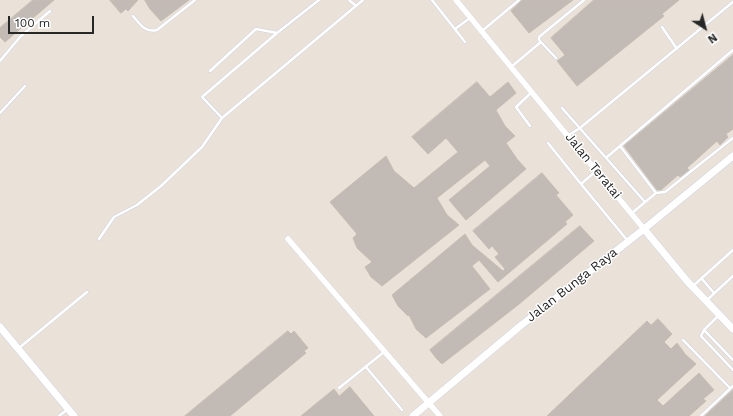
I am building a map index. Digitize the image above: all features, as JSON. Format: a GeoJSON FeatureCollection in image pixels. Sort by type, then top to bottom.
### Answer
{"type":"FeatureCollection","features":[{"type":"Feature","properties":{"kind":"street","name":"Jalan Teratai"},"geometry":{"type":"LineString","coordinates":[[456,0],[644,229],[693,287],[733,329]]}},
{"type":"Feature","properties":{"kind":"street","name":"Jalan Bunga Raya"},"geometry":{"type":"LineString","coordinates":[[413,416],[519,327],[628,242],[733,156]]}},
{"type":"Feature","properties":{"kind":"street"},"geometry":{"type":"LineString","coordinates":[[288,239],[440,416]]}},
{"type":"Feature","properties":{"kind":"street"},"geometry":{"type":"LineString","coordinates":[[0,327],[74,416]]}},
{"type":"Feature","properties":{"kind":"lane"},"geometry":{"type":"LineString","coordinates":[[133,16],[144,29],[152,31],[157,30],[195,0]]}},
{"type":"Feature","properties":{"kind":"lane"},"geometry":{"type":"LineString","coordinates":[[222,118],[202,97],[277,33],[319,0]]}},
{"type":"Feature","properties":{"kind":"lane"},"geometry":{"type":"LineString","coordinates":[[349,0],[356,6]]}},
{"type":"Feature","properties":{"kind":"lane"},"geometry":{"type":"LineString","coordinates":[[99,239],[114,217],[136,205],[161,186],[202,147],[222,118],[363,0]]}},
{"type":"Feature","properties":{"kind":"lane"},"geometry":{"type":"LineString","coordinates":[[432,0],[465,42]]}},
{"type":"Feature","properties":{"kind":"lane"},"geometry":{"type":"LineString","coordinates":[[481,31],[519,0]]}},
{"type":"Feature","properties":{"kind":"lane"},"geometry":{"type":"LineString","coordinates":[[556,58],[541,42],[540,36],[584,0]]}},
{"type":"Feature","properties":{"kind":"lane"},"geometry":{"type":"LineString","coordinates":[[568,136],[580,128],[733,2]]}},
{"type":"Feature","properties":{"kind":"lane"},"geometry":{"type":"LineString","coordinates":[[0,60],[20,37],[50,11]]}},
{"type":"Feature","properties":{"kind":"lane"},"geometry":{"type":"LineString","coordinates":[[455,29],[471,18]]}},
{"type":"Feature","properties":{"kind":"lane"},"geometry":{"type":"LineString","coordinates":[[662,27],[677,49]]}},
{"type":"Feature","properties":{"kind":"lane"},"geometry":{"type":"LineString","coordinates":[[210,71],[256,28],[277,33]]}},
{"type":"Feature","properties":{"kind":"lane"},"geometry":{"type":"LineString","coordinates":[[511,67],[541,42]]}},
{"type":"Feature","properties":{"kind":"lane"},"geometry":{"type":"LineString","coordinates":[[607,157],[733,50]]}},
{"type":"Feature","properties":{"kind":"lane"},"geometry":{"type":"LineString","coordinates":[[0,112],[25,86]]}},
{"type":"Feature","properties":{"kind":"lane"},"geometry":{"type":"LineString","coordinates":[[530,126],[516,107],[532,92]]}},
{"type":"Feature","properties":{"kind":"lane"},"geometry":{"type":"LineString","coordinates":[[562,108],[607,157],[645,202]]}},
{"type":"Feature","properties":{"kind":"lane"},"geometry":{"type":"LineString","coordinates":[[632,214],[656,193],[665,192],[733,138]]}},
{"type":"Feature","properties":{"kind":"lane"},"geometry":{"type":"LineString","coordinates":[[548,143],[628,242]]}},
{"type":"Feature","properties":{"kind":"lane"},"geometry":{"type":"LineString","coordinates":[[620,146],[656,193]]}},
{"type":"Feature","properties":{"kind":"lane"},"geometry":{"type":"LineString","coordinates":[[581,184],[596,170]]}},
{"type":"Feature","properties":{"kind":"lane"},"geometry":{"type":"LineString","coordinates":[[693,287],[733,250]]}},
{"type":"Feature","properties":{"kind":"lane"},"geometry":{"type":"LineString","coordinates":[[706,301],[733,276]]}},
{"type":"Feature","properties":{"kind":"lane"},"geometry":{"type":"LineString","coordinates":[[702,279],[714,292]]}},
{"type":"Feature","properties":{"kind":"lane"},"geometry":{"type":"LineString","coordinates":[[18,349],[87,292]]}},
{"type":"Feature","properties":{"kind":"lane"},"geometry":{"type":"LineString","coordinates":[[719,315],[704,330],[702,336],[733,370]]}},
{"type":"Feature","properties":{"kind":"lane"},"geometry":{"type":"LineString","coordinates":[[704,330],[733,360]]}},
{"type":"Feature","properties":{"kind":"lane"},"geometry":{"type":"LineString","coordinates":[[684,340],[732,387],[701,416]]}},
{"type":"Feature","properties":{"kind":"lane"},"geometry":{"type":"LineString","coordinates":[[339,388],[385,352]]}},
{"type":"Feature","properties":{"kind":"lane"},"geometry":{"type":"LineString","coordinates":[[366,367],[402,410]]}},
{"type":"Feature","properties":{"kind":"lane"},"geometry":{"type":"LineString","coordinates":[[59,416],[68,409]]}},
{"type":"Feature","properties":{"kind":"building"},"geometry":{"type":"Polygon","coordinates":[[[33,0],[54,0],[5,42],[0,37],[0,28],[33,0]]]}},
{"type":"Feature","properties":{"kind":"building"},"geometry":{"type":"Polygon","coordinates":[[[110,0],[138,0],[128,11],[126,9],[121,13],[110,0]]]}},
{"type":"Feature","properties":{"kind":"building"},"geometry":{"type":"Polygon","coordinates":[[[145,0],[189,0],[161,21],[150,9],[145,0]]]}},
{"type":"Feature","properties":{"kind":"building"},"geometry":{"type":"Polygon","coordinates":[[[522,0],[573,0],[529,33],[511,11],[522,0]]]}},
{"type":"Feature","properties":{"kind":"building"},"geometry":{"type":"Polygon","coordinates":[[[594,0],[679,0],[662,14],[664,16],[577,86],[557,61],[565,55],[551,38],[594,0]]]}},
{"type":"Feature","properties":{"kind":"building"},"geometry":{"type":"Polygon","coordinates":[[[733,55],[733,129],[726,134],[728,137],[720,145],[717,141],[687,168],[689,170],[680,177],[678,175],[661,190],[657,190],[624,146],[733,55]]]}},
{"type":"Feature","properties":{"kind":"building"},"geometry":{"type":"Polygon","coordinates":[[[477,82],[490,97],[508,82],[516,93],[496,110],[505,126],[515,136],[506,143],[526,169],[466,220],[449,200],[490,166],[485,160],[437,198],[447,215],[459,225],[382,286],[371,277],[365,267],[372,262],[357,248],[353,238],[357,234],[330,202],[386,156],[394,171],[414,188],[458,152],[446,138],[428,154],[412,137],[477,82]]]}},
{"type":"Feature","properties":{"kind":"building"},"geometry":{"type":"Polygon","coordinates":[[[542,173],[559,193],[556,195],[573,215],[565,222],[567,224],[498,282],[479,260],[472,266],[490,289],[426,338],[416,329],[409,315],[408,316],[398,306],[392,295],[465,234],[472,245],[503,271],[505,269],[495,257],[499,254],[492,246],[489,249],[473,231],[542,173]]]}},
{"type":"Feature","properties":{"kind":"building"},"geometry":{"type":"Polygon","coordinates":[[[580,226],[594,241],[518,305],[442,364],[436,358],[430,350],[580,226]]]}},
{"type":"Feature","properties":{"kind":"building"},"geometry":{"type":"Polygon","coordinates":[[[658,319],[672,334],[664,342],[671,349],[677,343],[685,354],[696,364],[657,400],[663,406],[699,373],[714,390],[703,399],[706,401],[689,416],[547,416],[647,321],[651,325],[658,319]]]}},
{"type":"Feature","properties":{"kind":"building"},"geometry":{"type":"Polygon","coordinates":[[[288,331],[291,334],[294,331],[308,348],[304,351],[306,353],[230,416],[185,416],[288,331]]]}},
{"type":"Feature","properties":{"kind":"building"},"geometry":{"type":"Polygon","coordinates":[[[350,387],[374,416],[301,416],[334,389],[339,396],[350,387]]]}},
{"type":"Feature","properties":{"kind":"building"},"geometry":{"type":"Polygon","coordinates":[[[733,390],[733,416],[705,416],[733,390]]]}}]}
